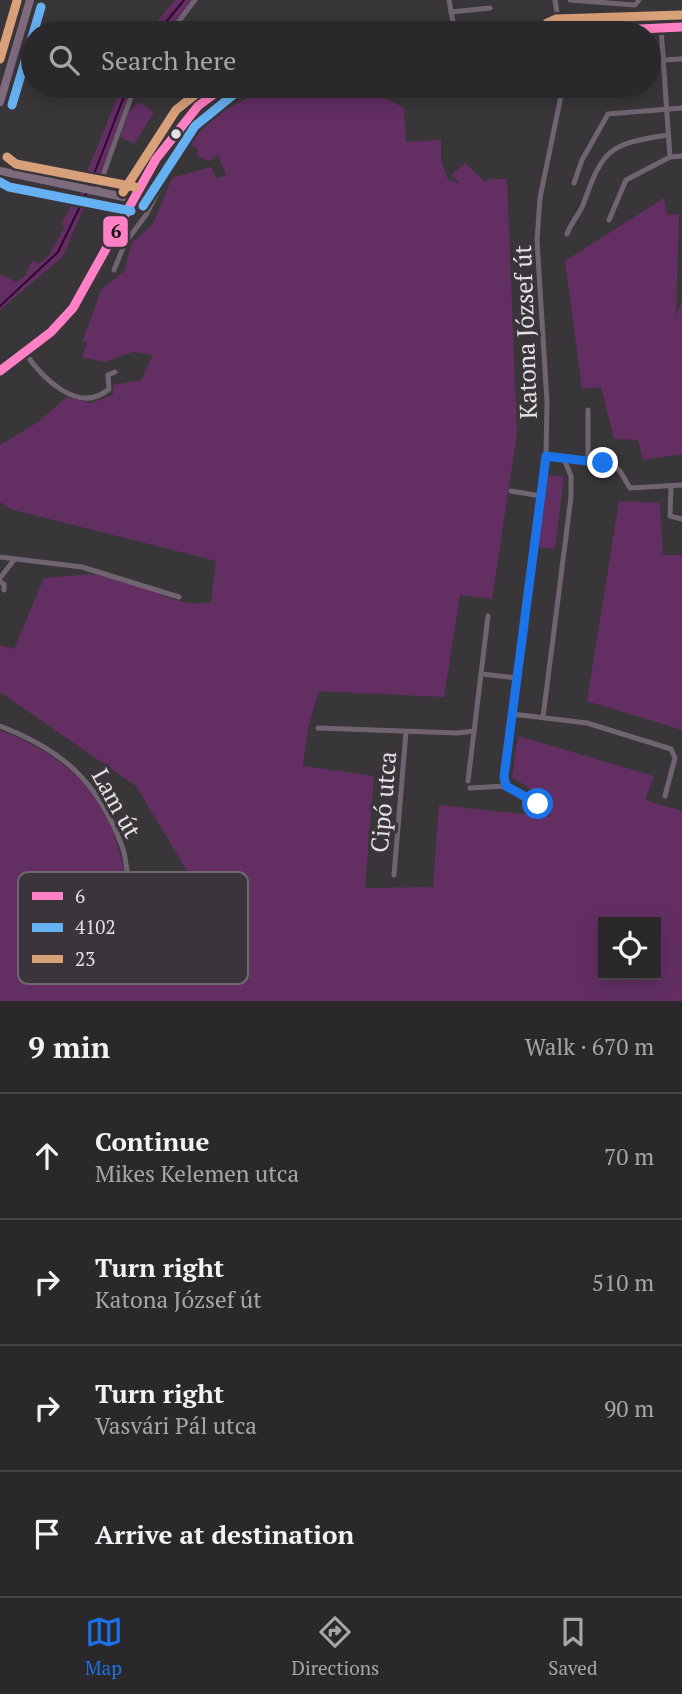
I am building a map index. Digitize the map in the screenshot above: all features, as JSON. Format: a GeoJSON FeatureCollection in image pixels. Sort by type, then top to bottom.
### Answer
{"type":"FeatureCollection","features":[{"type":"Feature","properties":{"kind":"main road"},"geometry":{"type":"LineString","coordinates":[[0,102],[26,1]]}},
{"type":"Feature","properties":{"kind":"main road"},"geometry":{"type":"LineString","coordinates":[[0,169],[11,175],[133,199],[96,271],[73,308],[51,332],[0,371]]}},
{"type":"Feature","properties":{"kind":"main road"},"geometry":{"type":"LineString","coordinates":[[120,197],[127,204],[125,215]]}},
{"type":"Feature","properties":{"kind":"street"},"geometry":{"type":"LineString","coordinates":[[179,21],[195,0]]}},
{"type":"Feature","properties":{"kind":"street"},"geometry":{"type":"LineString","coordinates":[[449,0],[453,21]]}},
{"type":"Feature","properties":{"kind":"street"},"geometry":{"type":"LineString","coordinates":[[555,0],[557,21]]}},
{"type":"Feature","properties":{"kind":"street"},"geometry":{"type":"LineString","coordinates":[[570,0],[615,5],[635,5],[639,0]]}},
{"type":"Feature","properties":{"kind":"street"},"geometry":{"type":"LineString","coordinates":[[451,12],[490,8]]}},
{"type":"Feature","properties":{"kind":"street"},"geometry":{"type":"LineString","coordinates":[[670,157],[661,28],[682,27]]}},
{"type":"Feature","properties":{"kind":"street"},"geometry":{"type":"LineString","coordinates":[[663,57],[682,59]]}},
{"type":"Feature","properties":{"kind":"street"},"geometry":{"type":"LineString","coordinates":[[95,192],[130,98]]}},
{"type":"Feature","properties":{"kind":"street"},"geometry":{"type":"LineString","coordinates":[[133,199],[192,111],[210,98]]}},
{"type":"Feature","properties":{"kind":"street","name":"Katona József út"},"geometry":{"type":"LineString","coordinates":[[506,786],[504,777],[546,456],[547,402],[537,240],[540,198],[561,98]]}},
{"type":"Feature","properties":{"kind":"street"},"geometry":{"type":"LineString","coordinates":[[575,183],[582,160],[608,114],[682,108]]}},
{"type":"Feature","properties":{"kind":"street"},"geometry":{"type":"LineString","coordinates":[[114,270],[125,243],[146,215],[186,136],[202,125],[192,111]]}},
{"type":"Feature","properties":{"kind":"street"},"geometry":{"type":"LineString","coordinates":[[567,234],[581,210],[599,162],[624,143],[668,135]]}},
{"type":"Feature","properties":{"kind":"street"},"geometry":{"type":"LineString","coordinates":[[609,220],[626,180],[670,157],[682,156]]}},
{"type":"Feature","properties":{"kind":"street"},"geometry":{"type":"LineString","coordinates":[[24,353],[38,373],[61,391],[86,396],[102,394],[109,389],[108,375],[115,372]]}},
{"type":"Feature","properties":{"kind":"street"},"geometry":{"type":"LineString","coordinates":[[588,410],[588,461]]}},
{"type":"Feature","properties":{"kind":"street"},"geometry":{"type":"LineString","coordinates":[[546,456],[616,467],[630,488],[682,485]]}},
{"type":"Feature","properties":{"kind":"street"},"geometry":{"type":"LineString","coordinates":[[543,717],[571,497],[571,476],[564,458]]}},
{"type":"Feature","properties":{"kind":"street"},"geometry":{"type":"LineString","coordinates":[[671,486],[670,516],[682,519]]}},
{"type":"Feature","properties":{"kind":"street"},"geometry":{"type":"LineString","coordinates":[[511,491],[541,496]]}},
{"type":"Feature","properties":{"kind":"street"},"geometry":{"type":"LineString","coordinates":[[0,557],[82,567],[179,597]]}},
{"type":"Feature","properties":{"kind":"street"},"geometry":{"type":"LineString","coordinates":[[4,590],[0,578],[13,560]]}},
{"type":"Feature","properties":{"kind":"street"},"geometry":{"type":"LineString","coordinates":[[488,616],[469,785],[506,786],[538,804]]}},
{"type":"Feature","properties":{"kind":"street"},"geometry":{"type":"LineString","coordinates":[[482,674],[517,678]]}},
{"type":"Feature","properties":{"kind":"street"},"geometry":{"type":"LineString","coordinates":[[512,713],[587,723],[673,750],[675,758],[665,796]]}},
{"type":"Feature","properties":{"kind":"street","name":"Lam út"},"geometry":{"type":"LineString","coordinates":[[0,726],[26,736],[78,769],[102,802],[121,843],[128,872]]}},
{"type":"Feature","properties":{"kind":"street"},"geometry":{"type":"LineString","coordinates":[[318,727],[406,732],[474,731]]}},
{"type":"Feature","properties":{"kind":"street","name":"Cipó utca"},"geometry":{"type":"LineString","coordinates":[[394,875],[406,732]]}},
{"type":"Feature","properties":{"kind":"shaded area"},"geometry":{"type":"Polygon","coordinates":[[[175,0],[192,0],[176,21],[158,21],[175,0]]]}},
{"type":"Feature","properties":{"kind":"shaded area"},"geometry":{"type":"Polygon","coordinates":[[[117,98],[128,98],[98,183],[94,184],[63,256],[0,310],[0,274],[16,282],[25,276],[32,261],[40,263],[49,255],[65,226],[61,224],[78,194],[81,194],[83,182],[117,98]]]}},
{"type":"Feature","properties":{"kind":"shaded area"},"geometry":{"type":"Polygon","coordinates":[[[248,98],[385,98],[404,108],[406,142],[441,140],[441,161],[448,180],[460,183],[451,175],[465,163],[485,182],[490,179],[507,179],[517,433],[492,599],[460,595],[444,697],[319,691],[308,728],[303,766],[374,776],[365,888],[433,887],[439,805],[550,817],[551,803],[512,777],[518,736],[654,776],[645,800],[682,811],[682,1001],[0,1001],[0,730],[58,760],[88,788],[110,824],[125,872],[18,872],[18,984],[248,984],[248,872],[188,872],[136,786],[0,692],[0,645],[14,649],[44,578],[110,576],[173,599],[198,604],[211,602],[216,561],[10,509],[0,502],[0,445],[38,422],[67,397],[91,403],[113,395],[113,385],[141,380],[153,355],[133,352],[105,362],[82,357],[87,343],[83,340],[101,290],[124,271],[132,243],[153,224],[172,178],[211,167],[216,178],[226,176],[218,154],[210,161],[197,156],[198,149],[191,145],[178,158],[188,137],[203,130],[207,123],[228,108],[248,98]]]}},
{"type":"Feature","properties":{"kind":"shaded area"},"geometry":{"type":"Polygon","coordinates":[[[139,102],[154,112],[134,144],[120,137],[129,112],[139,102]]]}},
{"type":"Feature","properties":{"kind":"shaded area"},"geometry":{"type":"Polygon","coordinates":[[[664,198],[667,215],[679,214],[676,315],[682,303],[682,454],[643,460],[638,440],[614,439],[601,387],[582,389],[565,261],[664,198]]]}},
{"type":"Feature","properties":{"kind":"shaded area"},"geometry":{"type":"Polygon","coordinates":[[[548,475],[564,477],[555,549],[538,547],[548,475]]]}},
{"type":"Feature","properties":{"kind":"shaded area"},"geometry":{"type":"Polygon","coordinates":[[[619,501],[660,503],[663,555],[682,555],[682,730],[587,701],[619,501]]]}},
{"type":"Feature","properties":{"kind":"waterway"},"geometry":{"type":"LineString","coordinates":[[167,21],[184,0]]}},
{"type":"Feature","properties":{"kind":"waterway"},"geometry":{"type":"LineString","coordinates":[[89,187],[123,98]]}},
{"type":"Feature","properties":{"kind":"waterway"},"geometry":{"type":"LineString","coordinates":[[0,306],[58,252],[87,192]]}},
{"type":"Feature","properties":{"kind":"transit line","name":"23"},"geometry":{"type":"LineString","coordinates":[[0,59],[17,1]]}},
{"type":"Feature","properties":{"kind":"transit line","name":"4102"},"geometry":{"type":"LineString","coordinates":[[37,21],[41,7]]}},
{"type":"Feature","properties":{"kind":"transit line","name":"23"},"geometry":{"type":"LineString","coordinates":[[552,21],[681,15]]}},
{"type":"Feature","properties":{"kind":"transit line","name":"6"},"geometry":{"type":"LineString","coordinates":[[661,28],[682,27]]}},
{"type":"Feature","properties":{"kind":"transit line","name":"4102"},"geometry":{"type":"LineString","coordinates":[[12,105],[21,75]]}},
{"type":"Feature","properties":{"kind":"transit line","name":"23"},"geometry":{"type":"LineString","coordinates":[[123,192],[176,110],[191,98]]}},
{"type":"Feature","properties":{"kind":"transit line","name":"6"},"geometry":{"type":"LineString","coordinates":[[0,371],[51,332],[73,308],[156,159],[198,106],[209,98]]}},
{"type":"Feature","properties":{"kind":"transit line","name":"4102"},"geometry":{"type":"LineString","coordinates":[[143,206],[195,126],[229,98]]}},
{"type":"Feature","properties":{"kind":"transit line","name":"23"},"geometry":{"type":"LineString","coordinates":[[7,157],[16,164],[135,187]]}},
{"type":"Feature","properties":{"kind":"transit line","name":"4102"},"geometry":{"type":"LineString","coordinates":[[0,182],[9,187],[131,211]]}},
{"type":"Feature","properties":{"kind":"route"},"geometry":{"type":"LineString","coordinates":[[538,804],[506,786],[504,777],[546,456],[603,463]]}}]}
